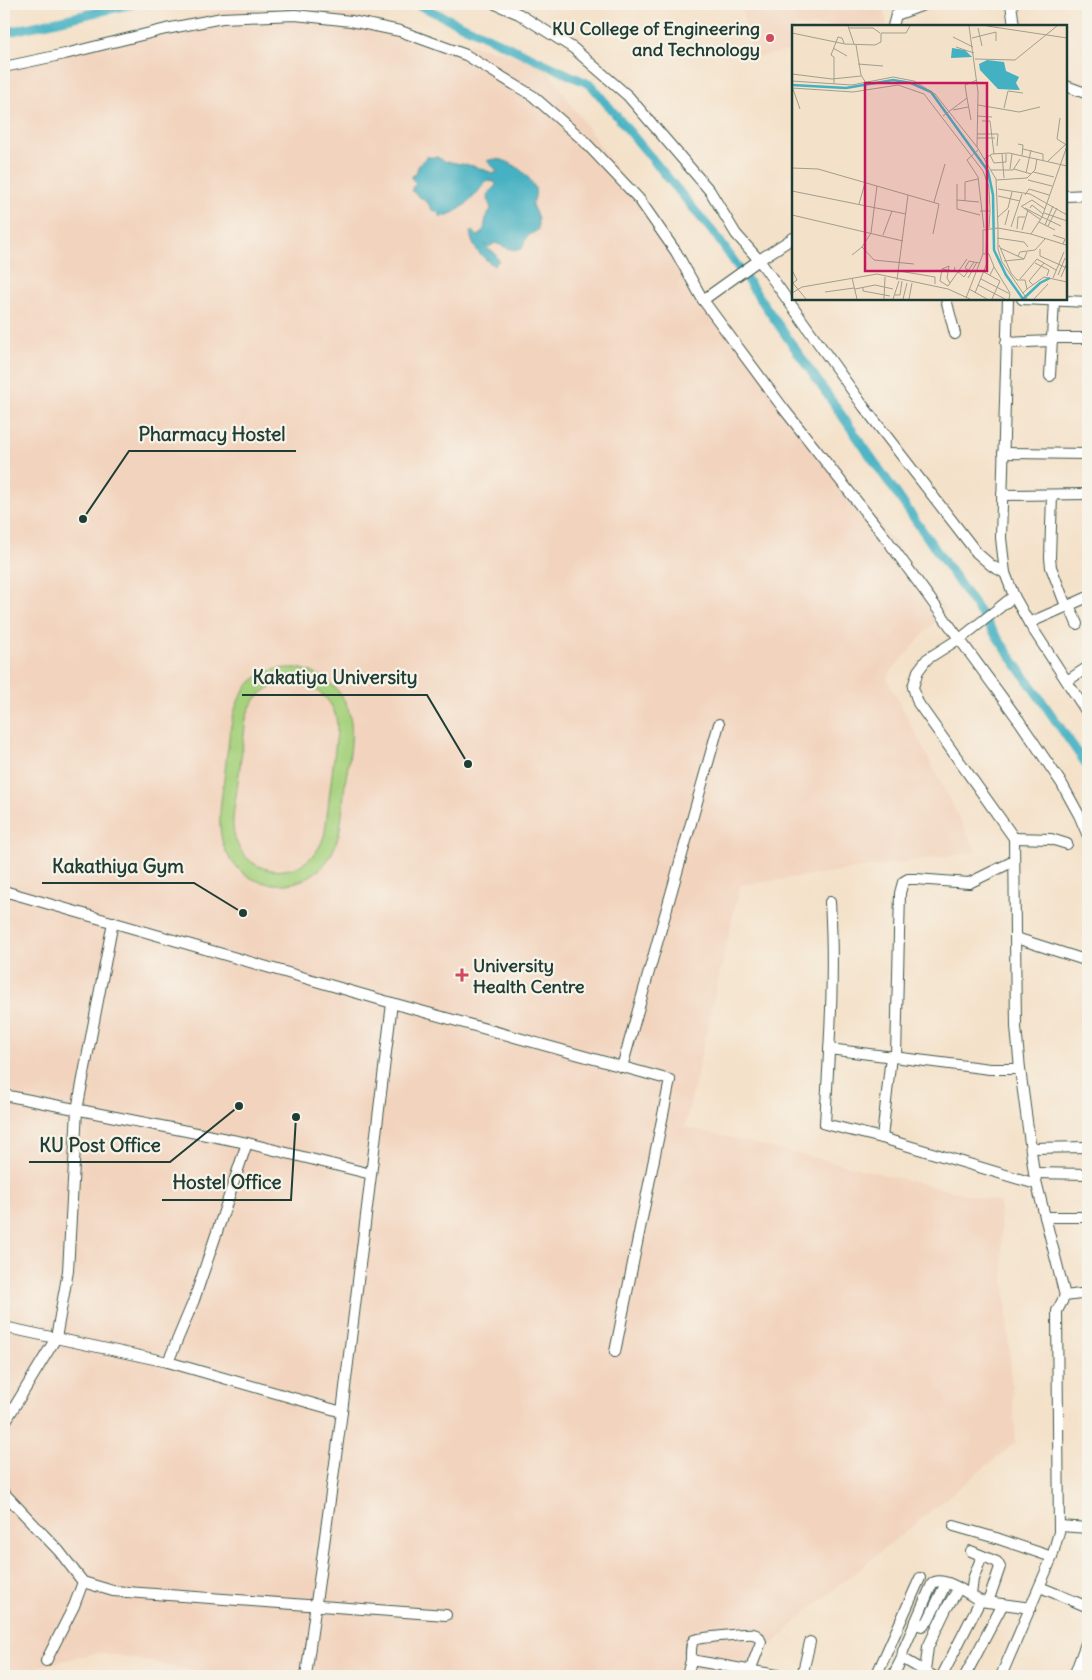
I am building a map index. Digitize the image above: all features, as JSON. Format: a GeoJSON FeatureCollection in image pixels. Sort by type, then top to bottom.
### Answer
{"type":"FeatureCollection","features":[{"type":"Feature","properties":{"kind":"street"},"geometry":{"type":"LineString","coordinates":[[495,4],[520,14],[573,48],[628,96],[710,191],[736,234],[864,407],[977,553],[992,566],[1005,573]]}},
{"type":"Feature","properties":{"kind":"street"},"geometry":{"type":"LineString","coordinates":[[893,25],[901,4]]}},
{"type":"Feature","properties":{"kind":"street"},"geometry":{"type":"LineString","coordinates":[[896,15],[926,4]]}},
{"type":"Feature","properties":{"kind":"street"},"geometry":{"type":"LineString","coordinates":[[1011,4],[1014,25]]}},
{"type":"Feature","properties":{"kind":"street"},"geometry":{"type":"LineString","coordinates":[[4,67],[166,29],[222,18],[295,15],[351,21],[400,31],[466,55],[533,96],[582,139],[639,199],[676,252],[703,300],[783,408],[962,637],[1062,784],[1088,836]]}},
{"type":"Feature","properties":{"kind":"street"},"geometry":{"type":"LineString","coordinates":[[1067,86],[1088,94]]}},
{"type":"Feature","properties":{"kind":"street"},"geometry":{"type":"LineString","coordinates":[[1067,196],[1088,195]]}},
{"type":"Feature","properties":{"kind":"street"},"geometry":{"type":"LineString","coordinates":[[703,300],[756,261],[791,241]]}},
{"type":"Feature","properties":{"kind":"street"},"geometry":{"type":"LineString","coordinates":[[946,300],[955,334]]}},
{"type":"Feature","properties":{"kind":"street"},"geometry":{"type":"LineString","coordinates":[[1008,300],[1001,538],[1010,600],[1029,623],[1088,714]]}},
{"type":"Feature","properties":{"kind":"street"},"geometry":{"type":"LineString","coordinates":[[1050,376],[1054,300],[1088,302]]}},
{"type":"Feature","properties":{"kind":"street"},"geometry":{"type":"LineString","coordinates":[[1006,343],[1088,338]]}},
{"type":"Feature","properties":{"kind":"street"},"geometry":{"type":"LineString","coordinates":[[1003,453],[1088,454]]}},
{"type":"Feature","properties":{"kind":"street"},"geometry":{"type":"LineString","coordinates":[[1002,496],[1088,494]]}},
{"type":"Feature","properties":{"kind":"street"},"geometry":{"type":"LineString","coordinates":[[1052,495],[1051,567],[1067,606],[1077,624]]}},
{"type":"Feature","properties":{"kind":"street"},"geometry":{"type":"LineString","coordinates":[[1029,623],[1088,597]]}},
{"type":"Feature","properties":{"kind":"street"},"geometry":{"type":"LineString","coordinates":[[1003,1676],[1052,1557],[1060,1526],[1057,1311],[1065,1296],[1036,1184],[1020,1069],[1016,1027],[1014,838],[918,703],[913,687],[918,671],[927,659],[962,637],[1010,600]]}},
{"type":"Feature","properties":{"kind":"street"},"geometry":{"type":"LineString","coordinates":[[1068,681],[1087,670]]}},
{"type":"Feature","properties":{"kind":"street"},"geometry":{"type":"LineString","coordinates":[[622,1067],[719,724]]}},
{"type":"Feature","properties":{"kind":"street"},"geometry":{"type":"LineString","coordinates":[[1014,838],[1051,840],[1067,844]]}},
{"type":"Feature","properties":{"kind":"street"},"geometry":{"type":"LineString","coordinates":[[882,1138],[894,1057],[902,882],[908,879],[916,879],[969,883],[1014,861]]}},
{"type":"Feature","properties":{"kind":"street"},"geometry":{"type":"LineString","coordinates":[[4,891],[392,1004],[670,1080],[615,1352]]}},
{"type":"Feature","properties":{"kind":"street"},"geometry":{"type":"LineString","coordinates":[[830,902],[832,930],[830,1049],[825,1124],[882,1138],[1036,1184]]}},
{"type":"Feature","properties":{"kind":"street"},"geometry":{"type":"LineString","coordinates":[[4,1424],[56,1338],[68,1271],[77,1110],[113,922]]}},
{"type":"Feature","properties":{"kind":"street"},"geometry":{"type":"LineString","coordinates":[[1016,938],[1088,961]]}},
{"type":"Feature","properties":{"kind":"street"},"geometry":{"type":"LineString","coordinates":[[306,1676],[342,1412],[392,1004]]}},
{"type":"Feature","properties":{"kind":"street"},"geometry":{"type":"LineString","coordinates":[[830,1049],[990,1069],[1020,1069]]}},
{"type":"Feature","properties":{"kind":"street"},"geometry":{"type":"LineString","coordinates":[[4,1095],[247,1143],[370,1174]]}},
{"type":"Feature","properties":{"kind":"street"},"geometry":{"type":"LineString","coordinates":[[168,1362],[194,1300],[247,1143]]}},
{"type":"Feature","properties":{"kind":"street"},"geometry":{"type":"LineString","coordinates":[[1031,1148],[1088,1147]]}},
{"type":"Feature","properties":{"kind":"street"},"geometry":{"type":"LineString","coordinates":[[1034,1173],[1088,1174]]}},
{"type":"Feature","properties":{"kind":"street"},"geometry":{"type":"LineString","coordinates":[[1045,1217],[1088,1217]]}},
{"type":"Feature","properties":{"kind":"street"},"geometry":{"type":"LineString","coordinates":[[1065,1296],[1088,1293]]}},
{"type":"Feature","properties":{"kind":"street"},"geometry":{"type":"LineString","coordinates":[[4,1327],[168,1362],[342,1412]]}},
{"type":"Feature","properties":{"kind":"street"},"geometry":{"type":"LineString","coordinates":[[4,1493],[59,1551],[83,1582],[113,1591],[446,1615]]}},
{"type":"Feature","properties":{"kind":"street"},"geometry":{"type":"LineString","coordinates":[[954,1526],[1052,1557]]}},
{"type":"Feature","properties":{"kind":"street"},"geometry":{"type":"LineString","coordinates":[[1060,1526],[1088,1528]]}},
{"type":"Feature","properties":{"kind":"street"},"geometry":{"type":"LineString","coordinates":[[942,1676],[984,1602],[1000,1567],[997,1562],[971,1551]]}},
{"type":"Feature","properties":{"kind":"street"},"geometry":{"type":"LineString","coordinates":[[971,1595],[973,1579],[982,1556]]}},
{"type":"Feature","properties":{"kind":"street"},"geometry":{"type":"LineString","coordinates":[[876,1676],[920,1578]]}},
{"type":"Feature","properties":{"kind":"street"},"geometry":{"type":"LineString","coordinates":[[893,1676],[902,1658],[914,1624],[934,1582],[941,1580],[946,1582],[984,1602],[1031,1608]]}},
{"type":"Feature","properties":{"kind":"street"},"geometry":{"type":"LineString","coordinates":[[46,1661],[74,1606],[83,1582]]}},
{"type":"Feature","properties":{"kind":"street"},"geometry":{"type":"LineString","coordinates":[[914,1624],[922,1626],[925,1624],[946,1582]]}},
{"type":"Feature","properties":{"kind":"street"},"geometry":{"type":"LineString","coordinates":[[1040,1587],[1088,1607]]}},
{"type":"Feature","properties":{"kind":"street"},"geometry":{"type":"LineString","coordinates":[[929,1674],[928,1647],[946,1608],[959,1588]]}},
{"type":"Feature","properties":{"kind":"street"},"geometry":{"type":"LineString","coordinates":[[965,1676],[1002,1604]]}},
{"type":"Feature","properties":{"kind":"street"},"geometry":{"type":"LineString","coordinates":[[923,1606],[933,1611]]}},
{"type":"Feature","properties":{"kind":"street"},"geometry":{"type":"LineString","coordinates":[[688,1676],[692,1644],[697,1639],[750,1634],[756,1635],[760,1638],[761,1642],[749,1673]]}},
{"type":"Feature","properties":{"kind":"street"},"geometry":{"type":"LineString","coordinates":[[1074,1676],[1088,1638]]}},
{"type":"Feature","properties":{"kind":"street"},"geometry":{"type":"LineString","coordinates":[[802,1676],[810,1642]]}},
{"type":"Feature","properties":{"kind":"street"},"geometry":{"type":"LineString","coordinates":[[902,1658],[929,1674]]}},
{"type":"Feature","properties":{"kind":"street"},"geometry":{"type":"LineString","coordinates":[[691,1660],[749,1673],[784,1676]]}},
{"type":"Feature","properties":{"kind":"shaded area"},"geometry":{"type":"Polygon","coordinates":[[[249,4],[302,4],[542,62],[713,309],[946,609],[886,677],[977,852],[740,885],[685,1127],[999,1202],[1016,1442],[804,1614],[740,1676],[220,1676],[100,1652],[4,1675],[4,63],[249,4]]]}},
{"type":"Feature","properties":{"kind":"shaded area","name":"KU College of Engineering and Technology"},"geometry":{"type":"Polygon","coordinates":[[[741,4],[883,4],[887,25],[792,25],[792,50],[752,58],[741,4]]]}},
{"type":"Feature","properties":{"kind":"green space"},"geometry":{"type":"Polygon","coordinates":[[[297,668],[326,680],[334,686],[346,703],[351,723],[351,746],[341,824],[334,849],[328,860],[308,877],[300,881],[284,884],[261,882],[252,879],[241,871],[231,861],[225,849],[221,837],[220,824],[221,798],[230,734],[238,700],[247,687],[259,676],[275,670],[297,668]],[[292,682],[269,688],[252,704],[246,719],[233,826],[235,838],[243,853],[254,864],[267,869],[282,870],[296,867],[309,859],[319,848],[325,832],[337,722],[331,705],[325,698],[311,687],[292,682]]]}},
{"type":"Feature","properties":{"kind":"water"},"geometry":{"type":"Polygon","coordinates":[[[426,157],[437,157],[444,161],[474,166],[493,173],[498,172],[487,161],[493,159],[500,160],[514,165],[526,175],[535,188],[532,205],[538,218],[538,230],[527,237],[522,249],[511,249],[495,243],[489,247],[484,244],[489,250],[494,252],[499,261],[494,266],[478,252],[470,232],[474,232],[477,236],[484,229],[486,217],[491,209],[487,195],[496,185],[495,182],[486,181],[462,208],[441,217],[439,213],[431,209],[428,203],[413,192],[412,188],[416,183],[412,176],[416,174],[418,166],[426,157]]]}},
{"type":"Feature","properties":{"kind":"waterway"},"geometry":{"type":"LineString","coordinates":[[4,33],[133,4]]}},
{"type":"Feature","properties":{"kind":"waterway"},"geometry":{"type":"LineString","coordinates":[[416,4],[591,85],[717,237],[1088,767]]}},
{"type":"Feature","properties":{"kind":"place","name":"KU College of Engineering and Technology"},"geometry":{"type":"Point","coordinates":[770,38]}},
{"type":"Feature","properties":{"kind":"place","name":"Pharmacy Hostel"},"geometry":{"type":"Point","coordinates":[83,519]}},
{"type":"Feature","properties":{"kind":"place","name":"Kakatiya University"},"geometry":{"type":"Point","coordinates":[468,764]}},
{"type":"Feature","properties":{"kind":"place","name":"Kakathiya Gym"},"geometry":{"type":"Point","coordinates":[243,913]}},
{"type":"Feature","properties":{"kind":"place","name":"University Health Centre"},"geometry":{"type":"Point","coordinates":[462,975]}},
{"type":"Feature","properties":{"kind":"place","name":"KU Post Office"},"geometry":{"type":"Point","coordinates":[239,1106]}},
{"type":"Feature","properties":{"kind":"place","name":"Hostel Office"},"geometry":{"type":"Point","coordinates":[296,1117]}}]}
